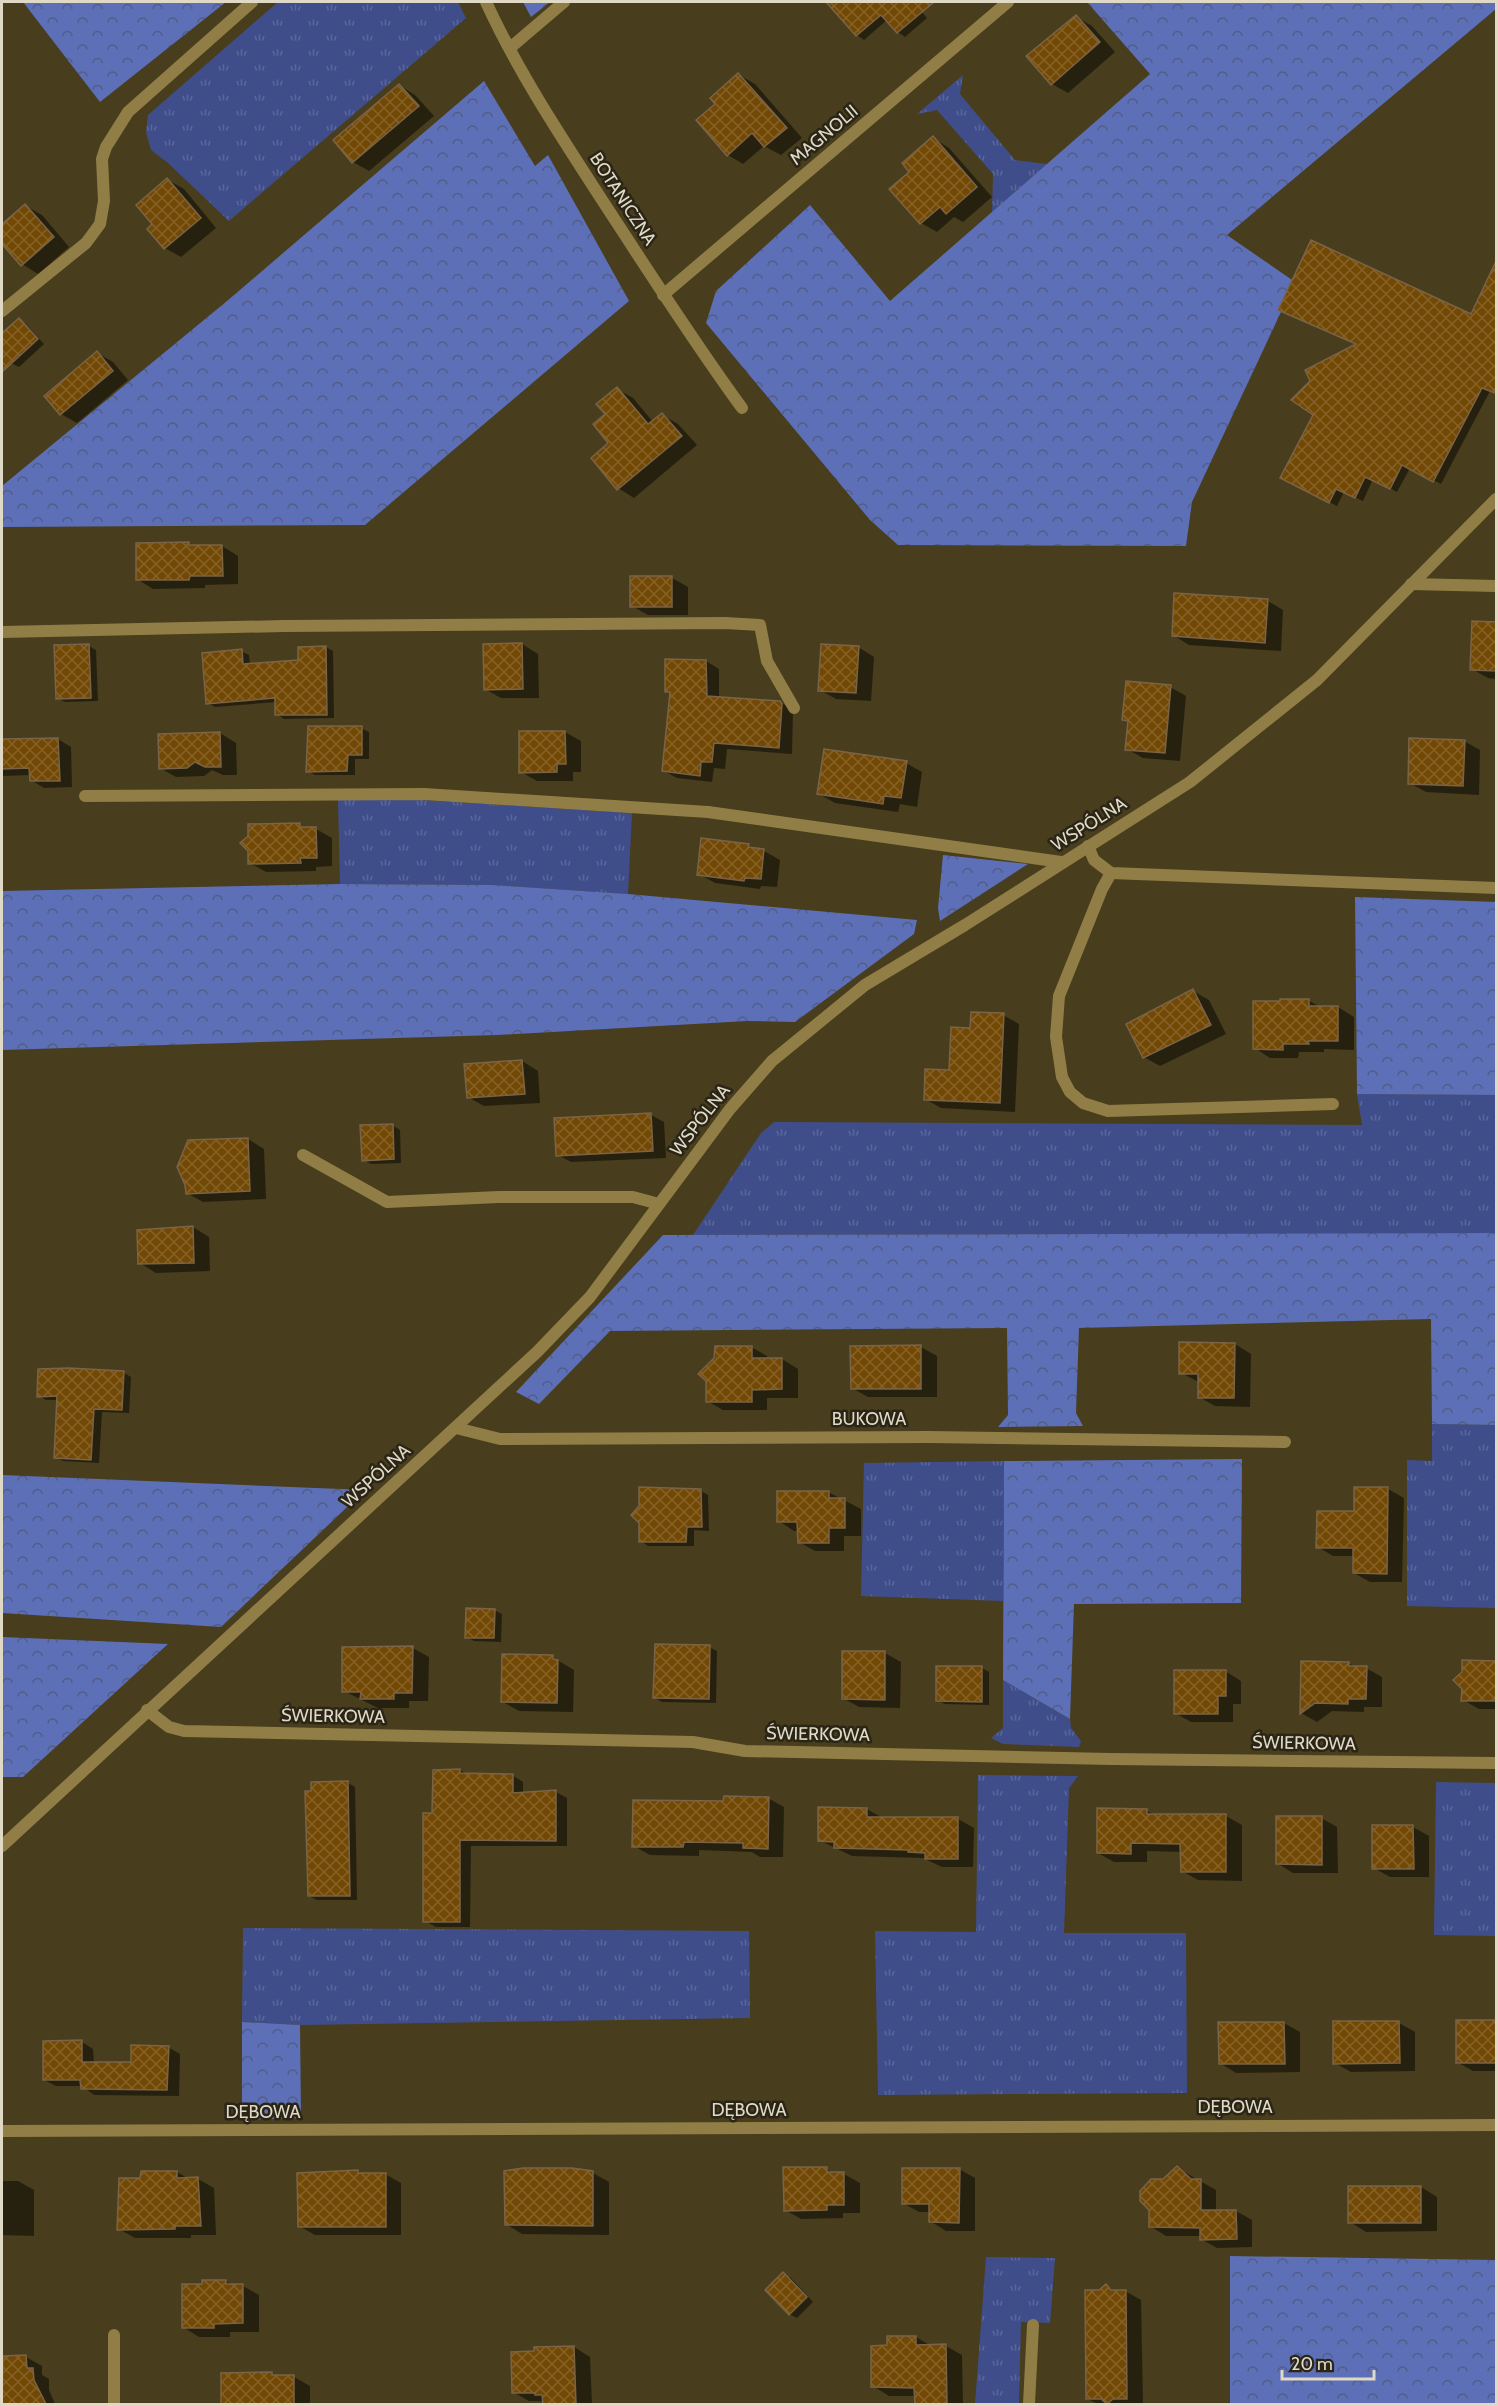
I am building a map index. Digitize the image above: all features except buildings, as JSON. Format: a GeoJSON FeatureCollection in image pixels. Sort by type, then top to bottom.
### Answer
{"type":"FeatureCollection","features":[{"type":"Feature","properties":{"kind":"street"},"geometry":{"type":"LineString","coordinates":[[2,311],[86,243],[100,224],[104,201],[102,159],[106,147],[128,112],[252,2]]}},
{"type":"Feature","properties":{"kind":"street","name":"BOTANICZNA"},"geometry":{"type":"LineString","coordinates":[[486,2],[556,129],[699,350],[742,408]]}},
{"type":"Feature","properties":{"kind":"street"},"geometry":{"type":"LineString","coordinates":[[510,48],[564,2]]}},
{"type":"Feature","properties":{"kind":"street","name":"MAGNOLII"},"geometry":{"type":"LineString","coordinates":[[663,295],[1008,2]]}},
{"type":"Feature","properties":{"kind":"street","name":"WSPÓLNA"},"geometry":{"type":"LineString","coordinates":[[2,1846],[537,1352],[590,1297],[730,1109],[772,1061],[865,986],[1190,782],[1308,688],[1497,499]]}},
{"type":"Feature","properties":{"kind":"street"},"geometry":{"type":"LineString","coordinates":[[1411,584],[1497,586]]}},
{"type":"Feature","properties":{"kind":"street"},"geometry":{"type":"LineString","coordinates":[[2,632],[296,626],[701,623],[760,625],[766,661],[794,708]]}},
{"type":"Feature","properties":{"kind":"street"},"geometry":{"type":"LineString","coordinates":[[85,796],[424,794],[708,812],[1061,862]]}},
{"type":"Feature","properties":{"kind":"street"},"geometry":{"type":"LineString","coordinates":[[1088,846],[1094,860],[1111,873],[1497,888]]}},
{"type":"Feature","properties":{"kind":"street"},"geometry":{"type":"LineString","coordinates":[[1111,873],[1059,996],[1056,1037],[1062,1077],[1070,1092],[1083,1103],[1108,1111],[1333,1104]]}},
{"type":"Feature","properties":{"kind":"street"},"geometry":{"type":"LineString","coordinates":[[303,1155],[387,1202],[499,1197],[633,1197],[659,1204]]}},
{"type":"Feature","properties":{"kind":"street","name":"BUKOWA"},"geometry":{"type":"LineString","coordinates":[[456,1428],[500,1439],[928,1437],[1285,1442]]}},
{"type":"Feature","properties":{"kind":"street","name":"ŚWIERKOWA"},"geometry":{"type":"LineString","coordinates":[[147,1710],[169,1727],[184,1731],[693,1742],[757,1751],[1111,1759],[1497,1763]]}},
{"type":"Feature","properties":{"kind":"street","name":"DĘBOWA"},"geometry":{"type":"LineString","coordinates":[[2,2131],[1497,2125]]}},
{"type":"Feature","properties":{"kind":"street"},"geometry":{"type":"LineString","coordinates":[[1029,2404],[1033,2325]]}},
{"type":"Feature","properties":{"kind":"street"},"geometry":{"type":"LineString","coordinates":[[114,2335],[114,2404]]}},
{"type":"Feature","properties":{"kind":"green space"},"geometry":{"type":"Polygon","coordinates":[[[23,2],[226,2],[100,102],[23,2]]]}},
{"type":"Feature","properties":{"kind":"green space"},"geometry":{"type":"Polygon","coordinates":[[[278,2],[458,2],[466,18],[229,221],[168,163],[151,150],[146,132],[148,115],[278,2]]]}},
{"type":"Feature","properties":{"kind":"green space"},"geometry":{"type":"Polygon","coordinates":[[[523,2],[550,2],[531,17],[523,2]]]}},
{"type":"Feature","properties":{"kind":"green space"},"geometry":{"type":"Polygon","coordinates":[[[1087,2],[1496,2],[1496,9],[1227,235],[1295,282],[1192,502],[1186,546],[898,545],[870,520],[706,323],[716,291],[810,205],[890,301],[1150,74],[1087,2]]]}},
{"type":"Feature","properties":{"kind":"green space"},"geometry":{"type":"Polygon","coordinates":[[[963,75],[960,94],[1015,160],[1047,164],[992,212],[993,174],[937,110],[917,114],[963,75]]]}},
{"type":"Feature","properties":{"kind":"green space"},"geometry":{"type":"Polygon","coordinates":[[[484,81],[535,166],[548,155],[629,301],[365,525],[2,527],[2,486],[227,301],[484,81]]]}},
{"type":"Feature","properties":{"kind":"green space"},"geometry":{"type":"Polygon","coordinates":[[[338,800],[421,800],[632,813],[628,894],[493,885],[340,884],[338,800]]]}},
{"type":"Feature","properties":{"kind":"green space"},"geometry":{"type":"Polygon","coordinates":[[[943,855],[1028,864],[940,921],[938,908],[943,855]]]}},
{"type":"Feature","properties":{"kind":"green space"},"geometry":{"type":"Polygon","coordinates":[[[340,884],[493,885],[628,894],[917,920],[914,934],[795,1022],[747,1021],[497,1035],[2,1050],[2,891],[340,884]]]}},
{"type":"Feature","properties":{"kind":"green space"},"geometry":{"type":"Polygon","coordinates":[[[1355,897],[1496,902],[1496,1095],[1357,1094],[1355,897]]]}},
{"type":"Feature","properties":{"kind":"green space"},"geometry":{"type":"Polygon","coordinates":[[[1357,1094],[1496,1095],[1496,1233],[693,1235],[761,1133],[774,1122],[1362,1125],[1357,1094]]]}},
{"type":"Feature","properties":{"kind":"green space"},"geometry":{"type":"Polygon","coordinates":[[[1496,1233],[1496,1425],[1432,1424],[1431,1319],[1079,1328],[1076,1413],[1083,1426],[998,1427],[1008,1415],[1007,1328],[610,1331],[539,1404],[516,1392],[663,1235],[1496,1233]]]}},
{"type":"Feature","properties":{"kind":"green space"},"geometry":{"type":"Polygon","coordinates":[[[1432,1424],[1496,1425],[1496,1608],[1407,1606],[1407,1460],[1432,1461],[1432,1424]]]}},
{"type":"Feature","properties":{"kind":"green space"},"geometry":{"type":"Polygon","coordinates":[[[1242,1459],[1241,1603],[1074,1604],[1070,1719],[1003,1680],[1004,1461],[1242,1459]]]}},
{"type":"Feature","properties":{"kind":"green space"},"geometry":{"type":"Polygon","coordinates":[[[1004,1461],[1003,1601],[861,1596],[864,1463],[1004,1461]]]}},
{"type":"Feature","properties":{"kind":"green space"},"geometry":{"type":"Polygon","coordinates":[[[2,1475],[365,1490],[221,1627],[2,1613],[2,1475]]]}},
{"type":"Feature","properties":{"kind":"green space"},"geometry":{"type":"Polygon","coordinates":[[[2,1637],[168,1644],[23,1777],[2,1777],[2,1637]]]}},
{"type":"Feature","properties":{"kind":"green space"},"geometry":{"type":"Polygon","coordinates":[[[1003,1680],[1070,1719],[1071,1728],[1081,1741],[1079,1747],[1003,1744],[991,1738],[1003,1728],[1003,1680]]]}},
{"type":"Feature","properties":{"kind":"green space"},"geometry":{"type":"Polygon","coordinates":[[[978,1775],[1078,1776],[1069,1788],[1064,1933],[1186,1933],[1187,2093],[878,2095],[875,1931],[976,1932],[978,1775]]]}},
{"type":"Feature","properties":{"kind":"green space"},"geometry":{"type":"Polygon","coordinates":[[[1436,1782],[1496,1783],[1496,1936],[1434,1935],[1436,1782]]]}},
{"type":"Feature","properties":{"kind":"green space"},"geometry":{"type":"Polygon","coordinates":[[[243,1928],[749,1931],[750,2018],[300,2025],[242,2022],[243,1928]]]}},
{"type":"Feature","properties":{"kind":"green space"},"geometry":{"type":"Polygon","coordinates":[[[242,2022],[300,2025],[301,2118],[242,2120],[242,2022]]]}},
{"type":"Feature","properties":{"kind":"green space"},"geometry":{"type":"Polygon","coordinates":[[[1230,2256],[1496,2260],[1496,2404],[1230,2404],[1230,2256]]]}},
{"type":"Feature","properties":{"kind":"green space"},"geometry":{"type":"Polygon","coordinates":[[[986,2257],[1055,2258],[1050,2323],[1021,2322],[1019,2404],[975,2404],[986,2257]]]}}]}
